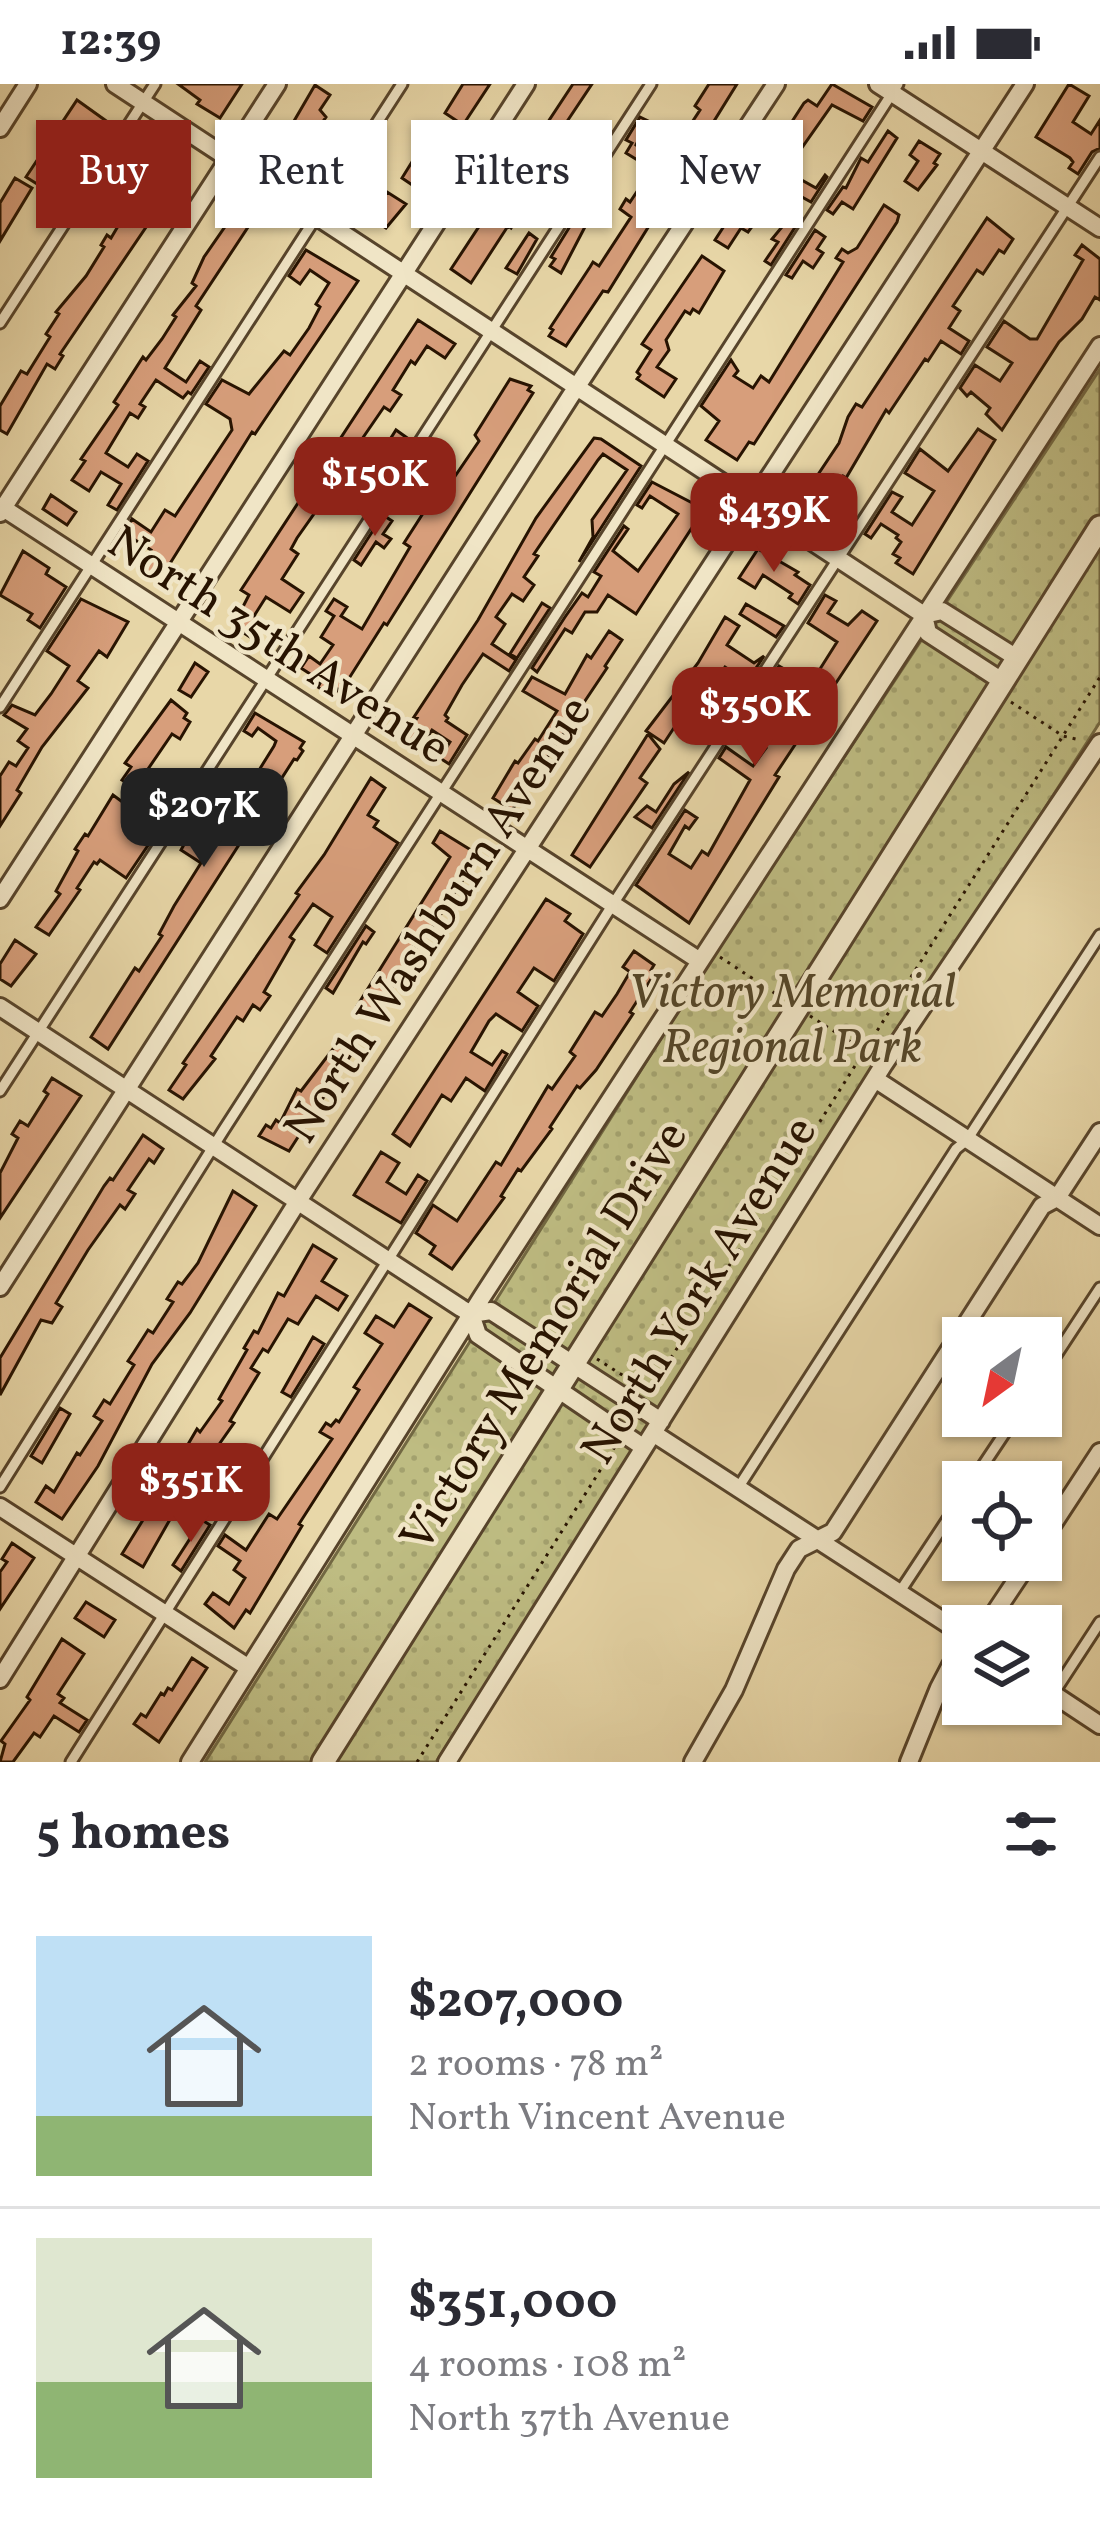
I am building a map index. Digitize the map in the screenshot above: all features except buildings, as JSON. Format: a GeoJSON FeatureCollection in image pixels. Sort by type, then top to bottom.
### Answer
{"type":"FeatureCollection","features":[{"type":"Feature","properties":{"kind":"street"},"geometry":{"type":"LineString","coordinates":[[0,128],[28,84]]}},
{"type":"Feature","properties":{"kind":"street"},"geometry":{"type":"LineString","coordinates":[[115,84],[215,149]]}},
{"type":"Feature","properties":{"kind":"street"},"geometry":{"type":"LineString","coordinates":[[254,120],[277,84]]}},
{"type":"Feature","properties":{"kind":"street"},"geometry":{"type":"LineString","coordinates":[[0,899],[526,84]]}},
{"type":"Feature","properties":{"kind":"street"},"geometry":{"type":"LineString","coordinates":[[0,1287],[577,385],[776,84]]}},
{"type":"Feature","properties":{"kind":"street","name":"North Washburn Avenue"},"geometry":{"type":"LineString","coordinates":[[0,1679],[298,1201],[1025,84]]}},
{"type":"Feature","properties":{"kind":"street"},"geometry":{"type":"LineString","coordinates":[[890,87],[1100,228]]}},
{"type":"Feature","properties":{"kind":"street"},"geometry":{"type":"LineString","coordinates":[[1,509],[215,180]]}},
{"type":"Feature","properties":{"kind":"street"},"geometry":{"type":"LineString","coordinates":[[337,228],[925,615],[942,611],[1017,658]]}},
{"type":"Feature","properties":{"kind":"street"},"geometry":{"type":"LineString","coordinates":[[190,1762],[471,1314],[1100,346]]}},
{"type":"Feature","properties":{"kind":"street","name":"North 35th Avenue"},"geometry":{"type":"LineString","coordinates":[[1,509],[439,795],[706,957]]}},
{"type":"Feature","properties":{"kind":"street","name":"Victory Memorial Drive"},"geometry":{"type":"LineString","coordinates":[[323,1762],[558,1388],[582,1359],[1100,527]]}},
{"type":"Feature","properties":{"kind":"street"},"geometry":{"type":"LineString","coordinates":[[925,615],[928,632],[1003,689]]}},
{"type":"Feature","properties":{"kind":"street","name":"North York Avenue"},"geometry":{"type":"LineString","coordinates":[[447,1762],[880,1071],[1100,743]]}},
{"type":"Feature","properties":{"kind":"street"},"geometry":{"type":"LineString","coordinates":[[0,1007],[471,1314],[478,1335],[558,1388],[652,1434],[942,1623]]}},
{"type":"Feature","properties":{"kind":"street"},"geometry":{"type":"LineString","coordinates":[[880,1071],[968,1140],[1100,1226]]}},
{"type":"Feature","properties":{"kind":"street"},"geometry":{"type":"LineString","coordinates":[[693,1762],[734,1690],[786,1568],[799,1549],[833,1532],[1042,1206],[1057,1198],[1100,1132]]}},
{"type":"Feature","properties":{"kind":"street"},"geometry":{"type":"LineString","coordinates":[[471,1314],[491,1311],[582,1359],[652,1434]]}},
{"type":"Feature","properties":{"kind":"street"},"geometry":{"type":"LineString","coordinates":[[1062,1511],[1100,1452]]}},
{"type":"Feature","properties":{"kind":"street"},"geometry":{"type":"LineString","coordinates":[[0,1507],[249,1668]]}},
{"type":"Feature","properties":{"kind":"street"},"geometry":{"type":"LineString","coordinates":[[909,1762],[942,1682]]}},
{"type":"Feature","properties":{"kind":"street"},"geometry":{"type":"LineString","coordinates":[[1062,1700],[1100,1725]]}},
{"type":"Feature","properties":{"kind":"lane"},"geometry":{"type":"LineString","coordinates":[[0,322],[155,84]]}},
{"type":"Feature","properties":{"kind":"lane"},"geometry":{"type":"LineString","coordinates":[[377,120],[401,84]]}},
{"type":"Feature","properties":{"kind":"lane"},"geometry":{"type":"LineString","coordinates":[[0,1091],[651,84]]}},
{"type":"Feature","properties":{"kind":"lane"},"geometry":{"type":"LineString","coordinates":[[0,1487],[214,1146],[667,445],[890,87]]}},
{"type":"Feature","properties":{"kind":"lane"},"geometry":{"type":"LineString","coordinates":[[70,1762],[613,904],[1100,158]]}},
{"type":"Feature","properties":{"kind":"lane"},"geometry":{"type":"LineString","coordinates":[[0,707],[307,228]]}},
{"type":"Feature","properties":{"kind":"lane"},"geometry":{"type":"LineString","coordinates":[[738,1488],[1100,935]]}},
{"type":"Feature","properties":{"kind":"lane"},"geometry":{"type":"LineString","coordinates":[[1062,1346],[1100,1288]]}},
{"type":"Feature","properties":{"kind":"lane"},"geometry":{"type":"LineString","coordinates":[[899,1593],[942,1528]]}},
{"type":"Feature","properties":{"kind":"lane"},"geometry":{"type":"LineString","coordinates":[[1062,1671],[1100,1622]]}},
{"type":"Feature","properties":{"kind":"path"},"geometry":{"type":"LineString","coordinates":[[582,1359],[649,1392],[1100,677]]}},
{"type":"Feature","properties":{"kind":"path"},"geometry":{"type":"LineString","coordinates":[[1003,689],[1063,736],[1100,743]]}},
{"type":"Feature","properties":{"kind":"path"},"geometry":{"type":"LineString","coordinates":[[706,957],[790,1003]]}},
{"type":"Feature","properties":{"kind":"path"},"geometry":{"type":"LineString","coordinates":[[805,1013],[863,1050],[880,1071]]}},
{"type":"Feature","properties":{"kind":"path"},"geometry":{"type":"LineString","coordinates":[[417,1762],[613,1449]]}},
{"type":"Feature","properties":{"kind":"green space","name":"Victory Memorial Regional Park"},"geometry":{"type":"Polygon","coordinates":[[[1100,369],[1100,722],[436,1762],[205,1762],[706,967],[1100,369]]]}}]}
